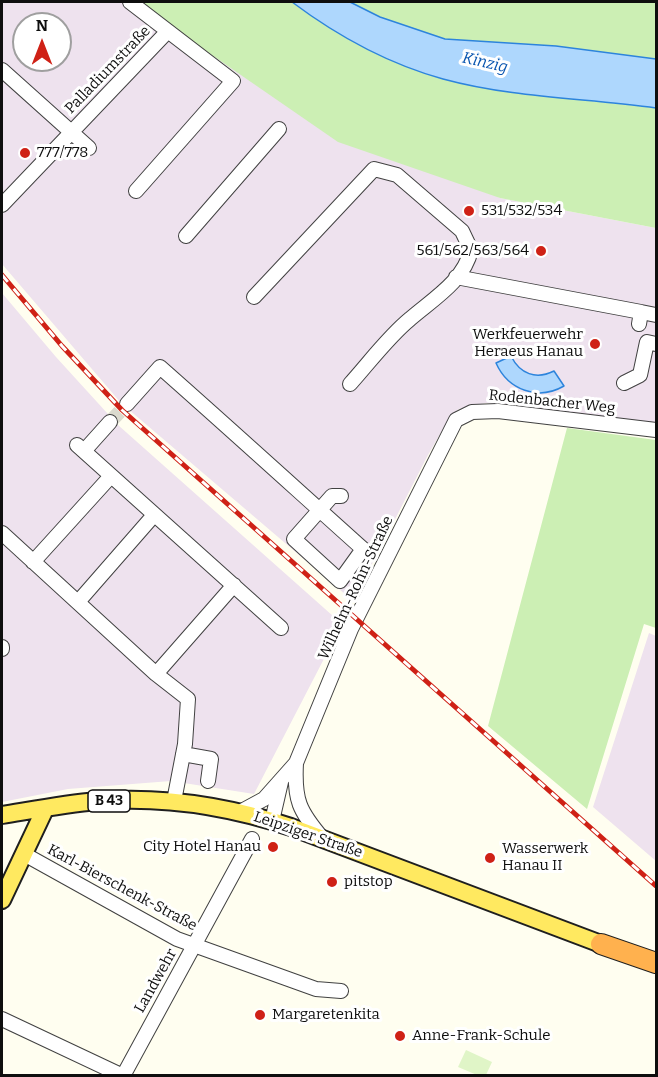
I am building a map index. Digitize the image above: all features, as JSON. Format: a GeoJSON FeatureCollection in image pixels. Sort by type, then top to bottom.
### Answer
{"type":"FeatureCollection","features":[{"type":"Feature","properties":{"kind":"highway","name":"B 43"},"geometry":{"type":"LineString","coordinates":[[602,944],[657,956]]}},
{"type":"Feature","properties":{"kind":"highway","name":"B 43"},"geometry":{"type":"LineString","coordinates":[[602,944],[657,963]]}},
{"type":"Feature","properties":{"kind":"main road","name":"Leipziger Straße"},"geometry":{"type":"LineString","coordinates":[[2,815],[96,801],[174,801],[240,813],[272,821],[323,839],[602,944]]}},
{"type":"Feature","properties":{"kind":"main road"},"geometry":{"type":"LineString","coordinates":[[2,900],[45,809]]}},
{"type":"Feature","properties":{"kind":"street"},"geometry":{"type":"LineString","coordinates":[[130,2],[233,81],[136,191]]}},
{"type":"Feature","properties":{"kind":"street","name":"Palladiumstraße"},"geometry":{"type":"LineString","coordinates":[[2,205],[168,31]]}},
{"type":"Feature","properties":{"kind":"street"},"geometry":{"type":"LineString","coordinates":[[2,70],[89,148]]}},
{"type":"Feature","properties":{"kind":"street"},"geometry":{"type":"LineString","coordinates":[[186,236],[279,129]]}},
{"type":"Feature","properties":{"kind":"street"},"geometry":{"type":"LineString","coordinates":[[254,297],[374,169],[397,175],[462,231],[471,250],[464,267],[435,301],[410,319],[350,384]]}},
{"type":"Feature","properties":{"kind":"street"},"geometry":{"type":"LineString","coordinates":[[456,277],[640,318],[657,315]]}},
{"type":"Feature","properties":{"kind":"street"},"geometry":{"type":"LineString","coordinates":[[624,383],[640,375],[647,342],[657,344]]}},
{"type":"Feature","properties":{"kind":"street"},"geometry":{"type":"LineString","coordinates":[[127,404],[160,367],[319,510],[363,549],[340,581],[294,539],[319,510],[332,496],[341,496]]}},
{"type":"Feature","properties":{"kind":"street","name":"Rodenbacher Weg"},"geometry":{"type":"LineString","coordinates":[[434,461],[456,420],[472,412],[482,411],[657,430]]}},
{"type":"Feature","properties":{"kind":"street"},"geometry":{"type":"LineString","coordinates":[[110,422],[80,448],[281,628]]}},
{"type":"Feature","properties":{"kind":"street","name":"Wilhelm-Rohn-Straße"},"geometry":{"type":"LineString","coordinates":[[323,839],[300,810],[295,786],[296,763],[351,629],[434,461]]}},
{"type":"Feature","properties":{"kind":"street"},"geometry":{"type":"LineString","coordinates":[[33,562],[111,476]]}},
{"type":"Feature","properties":{"kind":"street"},"geometry":{"type":"LineString","coordinates":[[78,602],[154,516]]}},
{"type":"Feature","properties":{"kind":"street"},"geometry":{"type":"LineString","coordinates":[[2,533],[156,674],[188,699],[183,754],[174,801]]}},
{"type":"Feature","properties":{"kind":"street"},"geometry":{"type":"LineString","coordinates":[[156,674],[234,585]]}},
{"type":"Feature","properties":{"kind":"street"},"geometry":{"type":"LineString","coordinates":[[183,754],[211,759],[208,781]]}},
{"type":"Feature","properties":{"kind":"street","name":"Wilhelm-Rohn-Straße"},"geometry":{"type":"LineString","coordinates":[[240,813],[264,799],[296,763]]}},
{"type":"Feature","properties":{"kind":"street"},"geometry":{"type":"LineString","coordinates":[[272,821],[282,777]]}},
{"type":"Feature","properties":{"kind":"street"},"geometry":{"type":"LineString","coordinates":[[272,821],[295,786]]}},
{"type":"Feature","properties":{"kind":"street","name":"Landwehr"},"geometry":{"type":"LineString","coordinates":[[123,1075],[252,839]]}},
{"type":"Feature","properties":{"kind":"street","name":"Karl-Bierschenk-Straße"},"geometry":{"type":"LineString","coordinates":[[24,854],[170,936],[316,989],[341,991]]}},
{"type":"Feature","properties":{"kind":"street"},"geometry":{"type":"LineString","coordinates":[[2,1019],[123,1075]]}},
{"type":"Feature","properties":{"kind":"shaded area"},"geometry":{"type":"Polygon","coordinates":[[[2,2],[135,2],[500,198],[656,228],[656,425],[486,403],[459,409],[451,415],[428,455],[353,601],[121,403],[2,264],[2,2]]]}},
{"type":"Feature","properties":{"kind":"shaded area"},"geometry":{"type":"Polygon","coordinates":[[[2,293],[118,425],[342,624],[254,794],[171,781],[68,789],[2,802],[2,293]]]}},
{"type":"Feature","properties":{"kind":"shaded area"},"geometry":{"type":"Polygon","coordinates":[[[649,633],[656,636],[656,861],[593,807],[649,633]]]}},
{"type":"Feature","properties":{"kind":"green space"},"geometry":{"type":"Polygon","coordinates":[[[135,2],[292,2],[352,41],[412,69],[442,79],[501,91],[656,108],[656,228],[500,198],[338,142],[135,2]]]}},
{"type":"Feature","properties":{"kind":"green space"},"geometry":{"type":"Polygon","coordinates":[[[350,2],[656,2],[656,59],[556,46],[445,39],[380,17],[350,2]]]}},
{"type":"Feature","properties":{"kind":"green space"},"geometry":{"type":"Polygon","coordinates":[[[567,428],[656,440],[656,628],[644,624],[587,809],[488,726],[567,428]]]}},
{"type":"Feature","properties":{"kind":"green space"},"geometry":{"type":"Polygon","coordinates":[[[466,1050],[492,1062],[486,1075],[477,1075],[458,1067],[466,1050]]]}},
{"type":"Feature","properties":{"kind":"water","name":"Kinzig"},"geometry":{"type":"Polygon","coordinates":[[[292,2],[350,2],[380,17],[445,39],[556,46],[656,59],[656,108],[522,94],[443,79],[383,57],[345,37],[292,2]]]}},
{"type":"Feature","properties":{"kind":"water"},"geometry":{"type":"Polygon","coordinates":[[[511,356],[519,367],[529,374],[541,375],[554,371],[564,386],[544,393],[516,386],[501,372],[496,363],[511,356]]]}},
{"type":"Feature","properties":{"kind":"tunnel"},"geometry":{"type":"LineString","coordinates":[[110,422],[127,404]]}},
{"type":"Feature","properties":{"kind":"railway"},"geometry":{"type":"LineString","coordinates":[[2,275],[62,346],[122,410],[656,886]]}},
{"type":"Feature","properties":{"kind":"place","name":"777/778"},"geometry":{"type":"Point","coordinates":[25,153]}},
{"type":"Feature","properties":{"kind":"place","name":"531/532/534"},"geometry":{"type":"Point","coordinates":[469,211]}},
{"type":"Feature","properties":{"kind":"place","name":"561/562/563/564"},"geometry":{"type":"Point","coordinates":[541,251]}},
{"type":"Feature","properties":{"kind":"place","name":"Werkfeuerwehr Heraeus Hanau"},"geometry":{"type":"Point","coordinates":[595,344]}},
{"type":"Feature","properties":{"kind":"place","name":"City Hotel Hanau"},"geometry":{"type":"Point","coordinates":[273,847]}},
{"type":"Feature","properties":{"kind":"place","name":"Wasserwerk Hanau II"},"geometry":{"type":"Point","coordinates":[490,858]}},
{"type":"Feature","properties":{"kind":"place","name":"pitstop"},"geometry":{"type":"Point","coordinates":[332,882]}},
{"type":"Feature","properties":{"kind":"place","name":"Margaretenkita"},"geometry":{"type":"Point","coordinates":[260,1015]}},
{"type":"Feature","properties":{"kind":"place","name":"Anne-Frank-Schule"},"geometry":{"type":"Point","coordinates":[400,1036]}}]}
